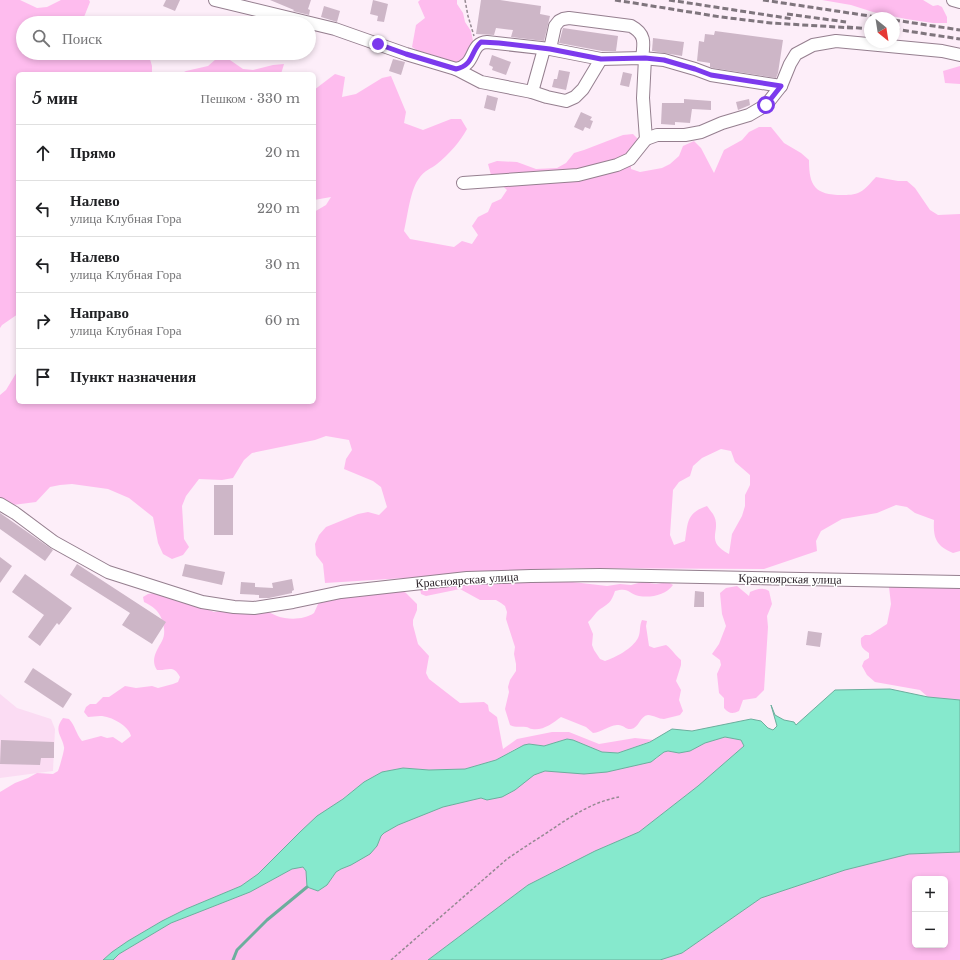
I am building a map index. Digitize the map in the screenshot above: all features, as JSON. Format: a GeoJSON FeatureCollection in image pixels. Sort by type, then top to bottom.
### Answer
{"type":"FeatureCollection","features":[{"type":"Feature","properties":{"kind":"street"},"geometry":{"type":"LineString","coordinates":[[215,0],[282,16]]}},
{"type":"Feature","properties":{"kind":"street"},"geometry":{"type":"LineString","coordinates":[[953,0],[960,2]]}},
{"type":"Feature","properties":{"kind":"street"},"geometry":{"type":"LineString","coordinates":[[532,92],[554,26],[559,21],[569,18],[631,26],[641,34],[644,42],[643,98],[646,139]]}},
{"type":"Feature","properties":{"kind":"street"},"geometry":{"type":"LineString","coordinates":[[316,24],[336,29],[406,54],[456,69],[481,82],[532,92],[547,98],[566,101],[575,97],[583,89],[601,59]]}},
{"type":"Feature","properties":{"kind":"street"},"geometry":{"type":"LineString","coordinates":[[463,183],[578,175],[617,165],[630,159],[646,139],[657,135],[685,135],[701,132],[722,123],[749,115],[766,105],[781,86],[796,54],[813,45],[836,41],[942,51],[960,55]]}},
{"type":"Feature","properties":{"kind":"street"},"geometry":{"type":"LineString","coordinates":[[456,69],[461,68],[468,63],[476,46],[481,42],[547,49],[601,59],[643,58],[664,60],[711,75],[781,86]]}},
{"type":"Feature","properties":{"kind":"street","name":"Красноярская улица"},"geometry":{"type":"LineString","coordinates":[[0,504],[15,513],[54,542],[108,572],[202,602],[254,608],[341,592],[466,578],[508,576],[600,575],[960,582]]}},
{"type":"Feature","properties":{"kind":"path"},"geometry":{"type":"LineString","coordinates":[[466,0],[468,16],[474,38],[481,42]]}},
{"type":"Feature","properties":{"kind":"path"},"geometry":{"type":"LineString","coordinates":[[390,960],[501,864],[572,816],[604,800],[619,796]]}},
{"type":"Feature","properties":{"kind":"shaded area"},"geometry":{"type":"Polygon","coordinates":[[[0,0],[20,0],[37,8],[47,7],[61,0],[89,0],[90,2],[84,16],[16,16],[16,60],[150,60],[152,72],[16,72],[16,315],[0,328],[0,0]]]}},
{"type":"Feature","properties":{"kind":"shaded area"},"geometry":{"type":"Polygon","coordinates":[[[420,0],[457,0],[457,4],[463,13],[465,22],[471,31],[474,46],[461,61],[454,63],[446,62],[412,47],[416,25],[425,18],[418,2],[420,0]]]}},
{"type":"Feature","properties":{"kind":"shaded area"},"geometry":{"type":"Polygon","coordinates":[[[822,0],[923,0],[933,6],[938,5],[942,7],[947,17],[947,23],[933,23],[906,19],[900,18],[900,12],[873,12],[851,5],[822,0]]]}},
{"type":"Feature","properties":{"kind":"shaded area"},"geometry":{"type":"Polygon","coordinates":[[[215,60],[230,60],[243,69],[253,70],[284,64],[282,72],[184,72],[208,66],[215,60]]]}},
{"type":"Feature","properties":{"kind":"shaded area"},"geometry":{"type":"Polygon","coordinates":[[[960,66],[960,84],[945,83],[943,71],[960,66]]]}},
{"type":"Feature","properties":{"kind":"shaded area"},"geometry":{"type":"Polygon","coordinates":[[[335,74],[345,77],[342,97],[356,94],[382,78],[391,76],[406,112],[404,123],[423,130],[451,119],[461,119],[467,129],[454,148],[437,164],[426,171],[417,182],[410,202],[404,231],[410,239],[454,247],[462,241],[472,244],[478,235],[472,226],[478,217],[488,212],[492,203],[501,199],[507,190],[491,175],[488,164],[497,161],[517,162],[536,169],[557,168],[566,163],[574,153],[623,135],[633,134],[640,141],[631,159],[631,169],[640,172],[662,168],[670,164],[679,156],[683,146],[694,141],[701,148],[714,173],[724,150],[742,140],[749,132],[759,127],[771,127],[784,143],[801,153],[809,160],[809,169],[812,182],[815,187],[825,193],[833,195],[856,194],[864,189],[876,177],[907,181],[915,188],[930,210],[938,215],[960,214],[960,551],[953,553],[939,544],[935,537],[934,520],[915,513],[907,507],[896,505],[877,513],[842,519],[821,531],[816,541],[817,551],[764,569],[565,568],[325,583],[323,564],[316,555],[315,544],[319,535],[326,527],[358,514],[368,512],[379,515],[387,507],[381,487],[373,481],[344,469],[346,459],[352,450],[349,440],[326,436],[315,440],[252,453],[244,460],[233,478],[222,480],[199,479],[186,496],[182,506],[184,539],[189,547],[183,555],[172,559],[163,554],[158,543],[153,517],[129,498],[108,489],[72,484],[60,485],[50,487],[36,502],[13,505],[3,501],[0,497],[0,395],[6,390],[16,373],[16,404],[316,404],[316,211],[326,205],[331,197],[316,200],[316,88],[335,74]],[[721,449],[702,458],[693,466],[690,476],[679,482],[673,490],[670,535],[674,545],[685,541],[689,519],[695,512],[707,506],[713,514],[715,520],[715,540],[721,549],[729,554],[732,534],[742,516],[745,506],[745,495],[750,485],[750,475],[735,462],[731,451],[721,449]]]}},
{"type":"Feature","properties":{"kind":"shaded area"},"geometry":{"type":"Polygon","coordinates":[[[555,580],[607,586],[620,584],[631,585],[642,582],[656,584],[668,582],[673,585],[658,595],[648,597],[635,595],[626,590],[615,591],[609,602],[588,622],[593,634],[592,645],[594,650],[600,659],[605,661],[619,655],[636,642],[639,636],[642,620],[647,621],[646,626],[649,646],[654,648],[666,645],[681,660],[676,681],[681,690],[679,700],[683,711],[680,715],[664,719],[648,715],[643,717],[634,728],[628,729],[621,725],[617,725],[593,733],[586,727],[561,717],[548,726],[540,729],[510,725],[505,709],[509,692],[508,687],[510,680],[516,671],[516,664],[514,654],[515,647],[506,619],[507,612],[505,606],[496,600],[480,600],[460,589],[426,596],[421,594],[420,588],[424,586],[555,580]]]}},
{"type":"Feature","properties":{"kind":"shaded area"},"geometry":{"type":"Polygon","coordinates":[[[893,584],[960,586],[960,700],[928,697],[920,690],[875,682],[867,675],[862,666],[864,661],[869,658],[869,653],[862,647],[861,638],[865,635],[870,635],[887,624],[891,604],[889,587],[893,584]]]}},
{"type":"Feature","properties":{"kind":"shaded area"},"geometry":{"type":"Polygon","coordinates":[[[737,586],[749,596],[750,592],[757,589],[769,591],[772,604],[767,616],[768,627],[764,690],[756,698],[743,700],[739,711],[733,713],[724,708],[724,698],[719,693],[717,674],[721,665],[720,660],[712,654],[719,644],[726,626],[722,614],[720,593],[726,588],[737,586]]]}},
{"type":"Feature","properties":{"kind":"shaded area"},"geometry":{"type":"Polygon","coordinates":[[[401,590],[417,604],[413,625],[418,644],[429,656],[426,673],[429,679],[460,703],[484,702],[488,705],[489,711],[497,717],[503,749],[517,739],[552,732],[569,732],[599,744],[635,738],[654,740],[618,753],[602,752],[567,739],[544,746],[529,744],[515,749],[496,760],[465,769],[429,770],[403,768],[382,772],[364,782],[300,832],[258,874],[241,886],[186,909],[162,921],[128,941],[103,960],[0,960],[0,792],[37,773],[53,774],[58,771],[64,749],[58,730],[60,722],[63,718],[71,721],[82,741],[101,736],[107,738],[113,737],[122,743],[131,736],[130,732],[123,725],[104,716],[88,717],[84,712],[86,707],[90,704],[96,704],[103,697],[109,697],[125,686],[136,688],[152,686],[158,688],[178,682],[180,677],[173,669],[157,670],[155,666],[154,659],[156,651],[162,641],[164,629],[158,612],[144,602],[143,597],[154,593],[161,594],[172,597],[176,601],[193,603],[214,612],[232,609],[265,611],[277,616],[296,619],[306,617],[314,613],[319,602],[324,599],[387,592],[392,593],[401,590]]]}},
{"type":"Feature","properties":{"kind":"shaded area"},"geometry":{"type":"Polygon","coordinates":[[[890,689],[928,697],[960,700],[960,852],[909,854],[845,870],[761,898],[682,953],[660,960],[428,960],[528,885],[595,851],[639,832],[698,786],[744,746],[741,740],[725,737],[705,743],[690,751],[679,753],[668,751],[664,752],[651,762],[607,772],[584,774],[545,771],[534,775],[515,790],[502,797],[487,800],[481,798],[443,807],[398,825],[381,836],[377,846],[370,854],[336,872],[327,885],[318,891],[307,887],[306,871],[303,867],[292,869],[250,892],[171,923],[119,954],[113,960],[103,960],[128,941],[162,921],[186,909],[241,886],[258,874],[317,816],[343,799],[364,782],[382,772],[403,768],[429,770],[465,769],[496,760],[524,745],[529,744],[544,746],[567,739],[602,752],[618,753],[650,742],[672,729],[692,731],[751,719],[761,721],[768,728],[773,730],[777,726],[771,705],[775,715],[784,720],[794,722],[796,725],[835,690],[890,689]]]}},
{"type":"Feature","properties":{"kind":"shaded area"},"geometry":{"type":"Polygon","coordinates":[[[0,694],[17,708],[51,719],[55,729],[53,771],[0,778],[0,694]]]}},
{"type":"Feature","properties":{"kind":"shaded area"},"geometry":{"type":"Polygon","coordinates":[[[725,737],[741,740],[744,746],[698,786],[639,832],[595,851],[528,885],[428,960],[113,960],[119,954],[171,923],[250,892],[292,869],[303,867],[306,871],[307,887],[318,891],[327,885],[336,872],[351,865],[377,846],[381,836],[384,833],[398,825],[443,807],[481,798],[487,800],[515,790],[539,772],[552,770],[607,772],[656,759],[664,752],[668,751],[679,753],[690,751],[705,743],[725,737]]]}},
{"type":"Feature","properties":{"kind":"shaded area"},"geometry":{"type":"Polygon","coordinates":[[[960,852],[960,960],[660,960],[682,953],[761,898],[845,870],[909,854],[960,852]]]}},
{"type":"Feature","properties":{"kind":"building"},"geometry":{"type":"Polygon","coordinates":[[[166,0],[180,0],[175,11],[163,6],[166,0]]]}},
{"type":"Feature","properties":{"kind":"building"},"geometry":{"type":"Polygon","coordinates":[[[270,0],[311,0],[308,9],[310,10],[309,15],[293,11],[294,10],[270,0]]]}},
{"type":"Feature","properties":{"kind":"building"},"geometry":{"type":"Polygon","coordinates":[[[373,0],[388,4],[384,22],[377,21],[378,16],[370,14],[373,0]]]}},
{"type":"Feature","properties":{"kind":"building"},"geometry":{"type":"Polygon","coordinates":[[[481,0],[500,0],[541,6],[540,14],[550,16],[544,41],[511,37],[513,30],[496,28],[494,35],[476,34],[481,0]]]}},
{"type":"Feature","properties":{"kind":"building"},"geometry":{"type":"Polygon","coordinates":[[[324,6],[340,11],[337,22],[321,17],[324,6]]]}},
{"type":"Feature","properties":{"kind":"building"},"geometry":{"type":"Polygon","coordinates":[[[563,28],[618,36],[616,51],[602,51],[559,43],[563,28]]]}},
{"type":"Feature","properties":{"kind":"building"},"geometry":{"type":"Polygon","coordinates":[[[715,31],[783,40],[776,78],[713,68],[710,67],[710,63],[697,61],[699,41],[704,42],[705,34],[714,35],[715,31]]]}},
{"type":"Feature","properties":{"kind":"building"},"geometry":{"type":"Polygon","coordinates":[[[653,38],[684,42],[682,56],[652,51],[653,38]]]}},
{"type":"Feature","properties":{"kind":"building"},"geometry":{"type":"Polygon","coordinates":[[[492,55],[511,62],[506,75],[492,70],[493,67],[489,65],[492,55]]]}},
{"type":"Feature","properties":{"kind":"building"},"geometry":{"type":"Polygon","coordinates":[[[393,59],[405,62],[401,75],[389,71],[393,59]]]}},
{"type":"Feature","properties":{"kind":"building"},"geometry":{"type":"Polygon","coordinates":[[[559,70],[570,72],[566,90],[552,87],[554,79],[557,79],[559,70]]]}},
{"type":"Feature","properties":{"kind":"building"},"geometry":{"type":"Polygon","coordinates":[[[623,72],[632,74],[629,87],[620,85],[623,72]]]}},
{"type":"Feature","properties":{"kind":"building"},"geometry":{"type":"Polygon","coordinates":[[[487,95],[498,98],[495,111],[484,108],[487,95]]]}},
{"type":"Feature","properties":{"kind":"building"},"geometry":{"type":"Polygon","coordinates":[[[684,99],[711,101],[711,110],[692,109],[690,123],[675,122],[675,125],[661,124],[662,103],[684,103],[684,99]]]}},
{"type":"Feature","properties":{"kind":"building"},"geometry":{"type":"Polygon","coordinates":[[[749,99],[750,105],[738,110],[736,102],[749,99]]]}},
{"type":"Feature","properties":{"kind":"building"},"geometry":{"type":"Polygon","coordinates":[[[581,112],[592,117],[590,120],[593,121],[590,129],[585,127],[583,131],[574,127],[581,112]]]}},
{"type":"Feature","properties":{"kind":"building"},"geometry":{"type":"Polygon","coordinates":[[[214,485],[233,485],[233,535],[214,535],[214,485]]]}},
{"type":"Feature","properties":{"kind":"building"},"geometry":{"type":"Polygon","coordinates":[[[0,513],[53,550],[45,561],[0,529],[0,513]]]}},
{"type":"Feature","properties":{"kind":"building"},"geometry":{"type":"Polygon","coordinates":[[[0,557],[12,566],[0,583],[0,557]]]}},
{"type":"Feature","properties":{"kind":"building"},"geometry":{"type":"Polygon","coordinates":[[[77,564],[166,622],[152,644],[122,625],[130,613],[70,575],[77,564]]]}},
{"type":"Feature","properties":{"kind":"building"},"geometry":{"type":"Polygon","coordinates":[[[185,564],[225,572],[222,585],[182,576],[185,564]]]}},
{"type":"Feature","properties":{"kind":"building"},"geometry":{"type":"Polygon","coordinates":[[[25,574],[72,608],[59,625],[57,623],[40,646],[28,637],[44,615],[12,592],[25,574]]]}},
{"type":"Feature","properties":{"kind":"building"},"geometry":{"type":"Polygon","coordinates":[[[292,579],[294,590],[292,593],[269,598],[259,598],[259,595],[240,594],[241,582],[255,583],[255,587],[273,588],[272,583],[292,579]]]}},
{"type":"Feature","properties":{"kind":"building"},"geometry":{"type":"Polygon","coordinates":[[[695,591],[704,592],[704,607],[694,607],[695,591]]]}},
{"type":"Feature","properties":{"kind":"building"},"geometry":{"type":"Polygon","coordinates":[[[808,631],[822,633],[820,647],[806,645],[808,631]]]}},
{"type":"Feature","properties":{"kind":"building"},"geometry":{"type":"Polygon","coordinates":[[[33,668],[72,694],[63,708],[24,682],[33,668]]]}},
{"type":"Feature","properties":{"kind":"building"},"geometry":{"type":"Polygon","coordinates":[[[1,740],[54,742],[54,758],[41,758],[40,765],[0,764],[1,740]]]}},
{"type":"Feature","properties":{"kind":"waterway"},"geometry":{"type":"LineString","coordinates":[[233,960],[237,950],[267,920],[307,887]]}},
{"type":"Feature","properties":{"kind":"railway"},"geometry":{"type":"LineString","coordinates":[[615,0],[721,17],[771,23],[853,28]]}},
{"type":"Feature","properties":{"kind":"railway"},"geometry":{"type":"LineString","coordinates":[[669,0],[793,19]]}},
{"type":"Feature","properties":{"kind":"railway"},"geometry":{"type":"LineString","coordinates":[[763,0],[864,15]]}},
{"type":"Feature","properties":{"kind":"railway"},"geometry":{"type":"LineString","coordinates":[[787,14],[846,22]]}},
{"type":"Feature","properties":{"kind":"railway"},"geometry":{"type":"LineString","coordinates":[[900,21],[960,30]]}},
{"type":"Feature","properties":{"kind":"railway"},"geometry":{"type":"LineString","coordinates":[[847,27],[864,28]]}},
{"type":"Feature","properties":{"kind":"railway"},"geometry":{"type":"LineString","coordinates":[[900,30],[960,39]]}},
{"type":"Feature","properties":{"kind":"route"},"geometry":{"type":"LineString","coordinates":[[378,44],[456,69],[465,66],[468,63],[476,46],[481,42],[550,49],[601,59],[645,58],[664,60],[711,75],[781,86],[766,105]]}}]}
